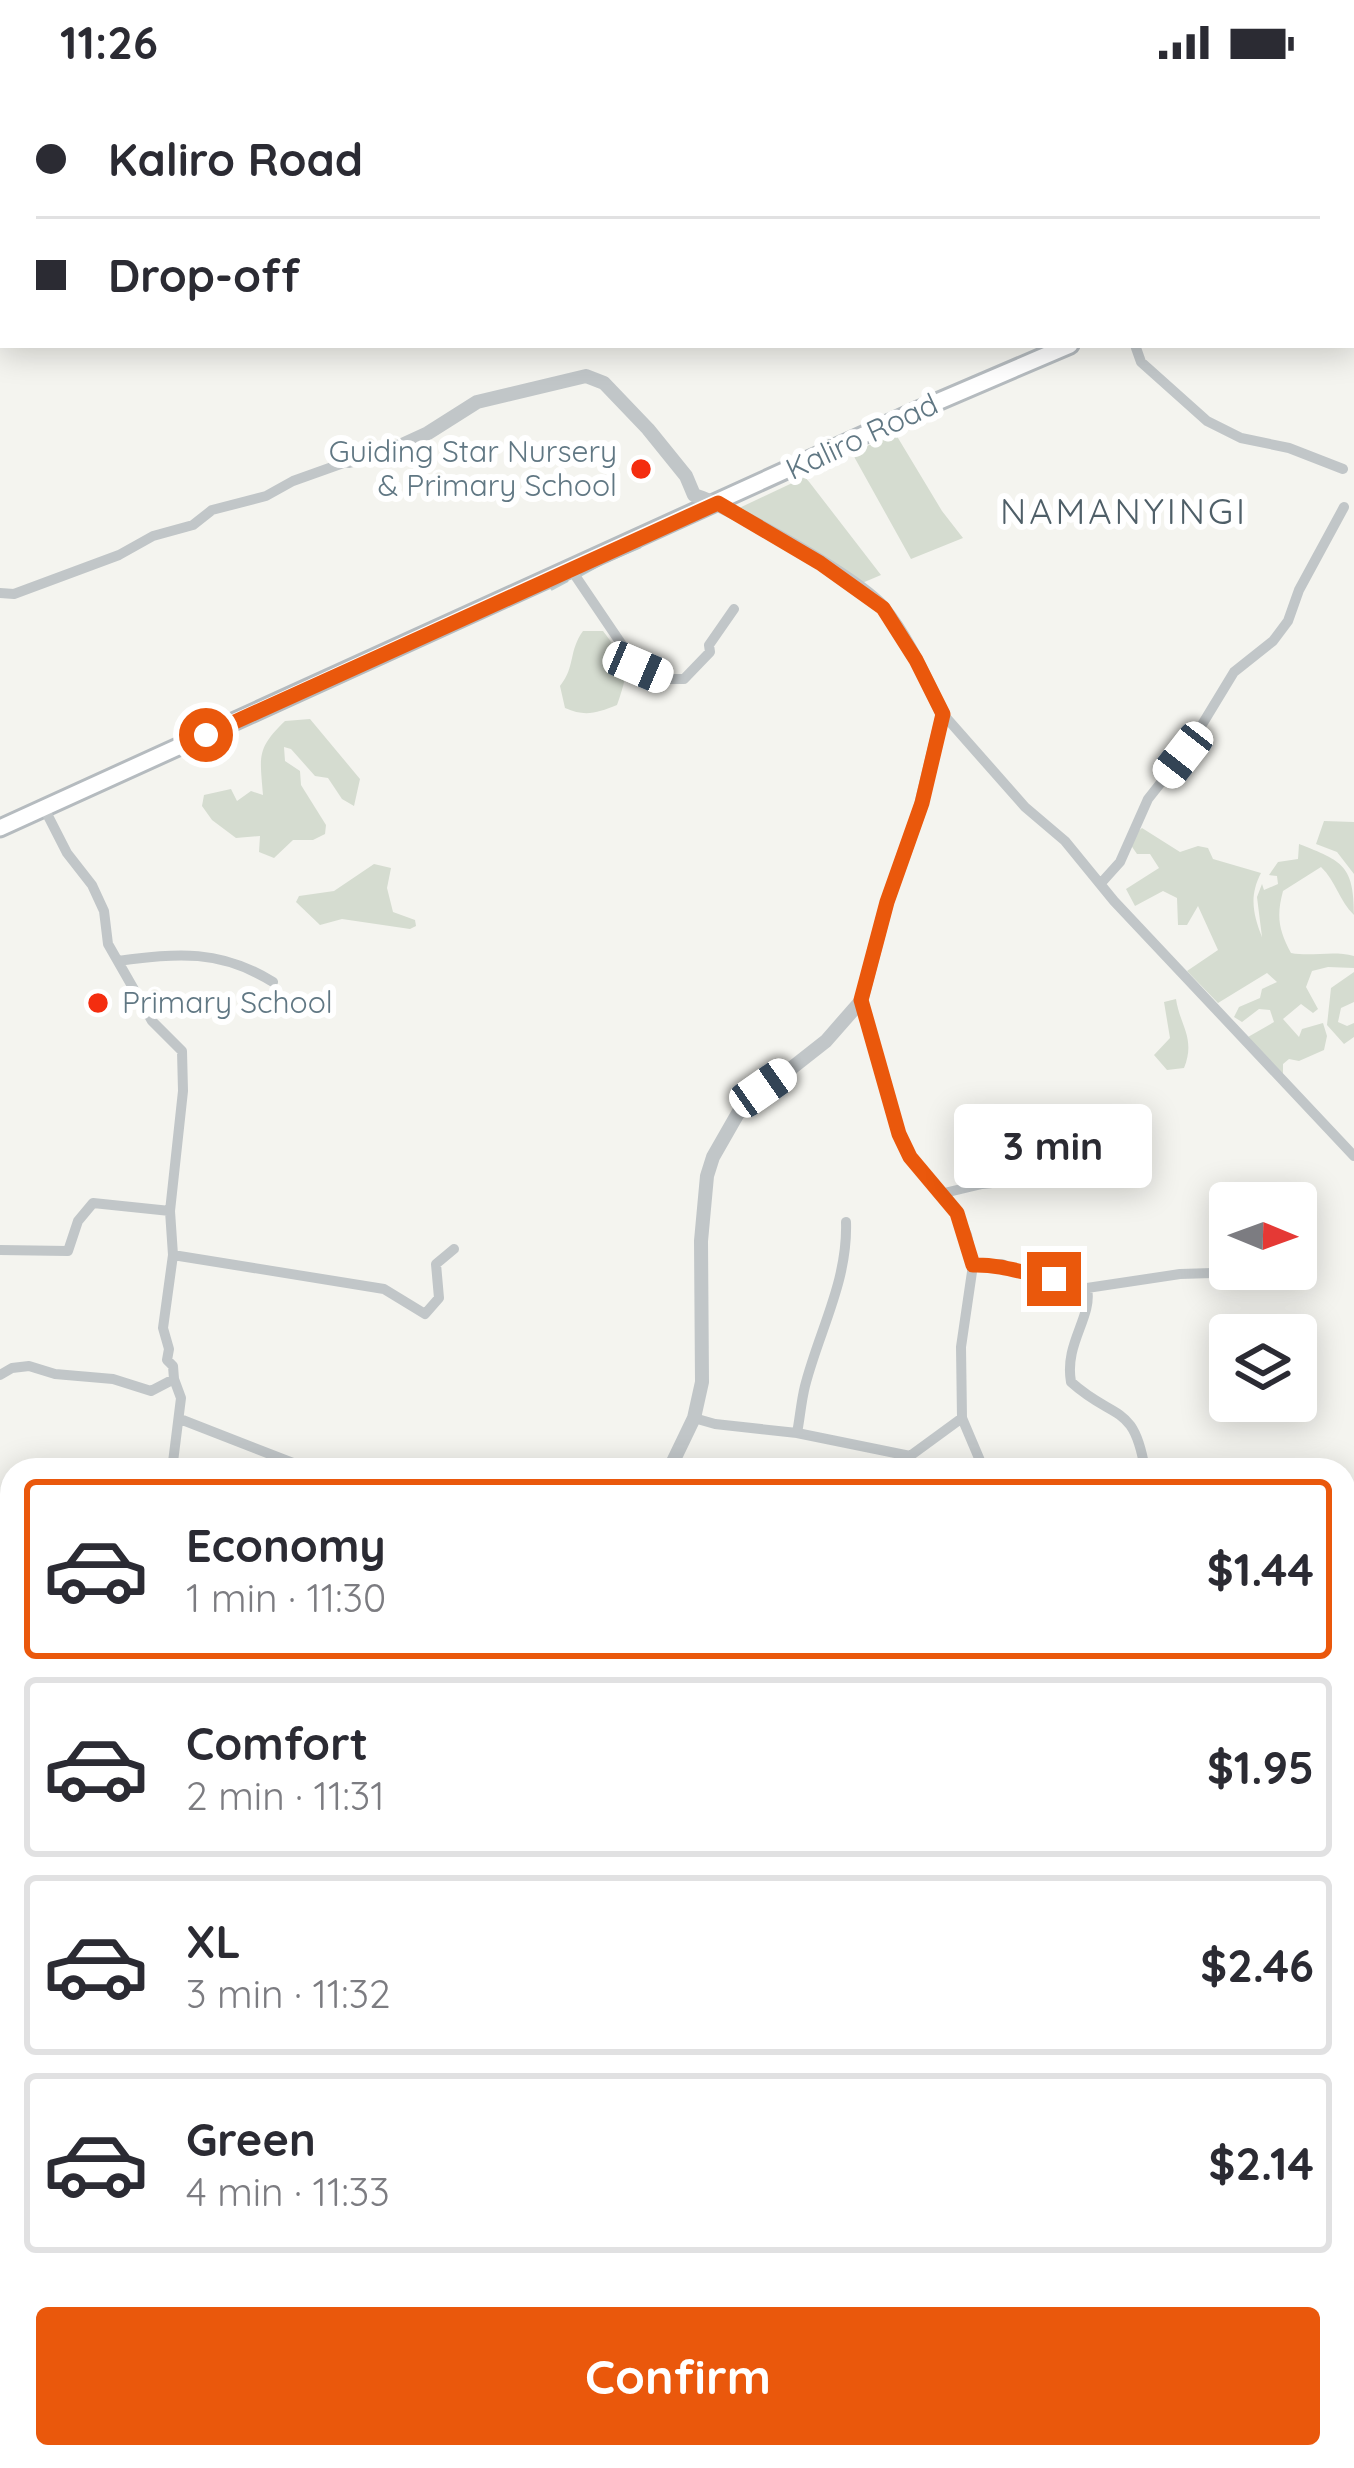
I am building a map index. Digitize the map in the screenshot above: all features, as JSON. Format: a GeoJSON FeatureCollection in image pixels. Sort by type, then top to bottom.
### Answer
{"type":"FeatureCollection","features":[{"type":"Feature","properties":{"kind":"main road","name":"Kaliro Road"},"geometry":{"type":"LineString","coordinates":[[0,828],[1063,348]]}},
{"type":"Feature","properties":{"kind":"street"},"geometry":{"type":"LineString","coordinates":[[1136,348],[1141,362],[1207,421],[1241,438],[1289,448],[1343,469]]}},
{"type":"Feature","properties":{"kind":"street"},"geometry":{"type":"LineString","coordinates":[[0,592],[14,594],[119,555],[152,536],[193,525],[212,510],[266,496],[293,481],[391,450],[477,402],[559,379],[586,376],[604,383],[686,476],[694,496],[718,503],[820,563],[883,608],[943,714],[1354,1156]]}},
{"type":"Feature","properties":{"kind":"street"},"geometry":{"type":"LineString","coordinates":[[1102,882],[1120,862],[1148,799],[1186,752],[1234,672],[1274,640],[1288,621],[1299,590],[1344,507]]}},
{"type":"Feature","properties":{"kind":"street"},"geometry":{"type":"LineString","coordinates":[[570,568],[638,667],[665,679],[684,679],[694,670],[734,610]]}},
{"type":"Feature","properties":{"kind":"street"},"geometry":{"type":"LineString","coordinates":[[675,1458],[694,1418],[705,1350],[701,1241],[713,1157],[741,1108],[826,1041],[861,1000],[887,902],[922,803],[943,714]]}},
{"type":"Feature","properties":{"kind":"street"},"geometry":{"type":"LineString","coordinates":[[44,808],[104,911],[108,944],[118,962],[152,1021],[182,1051],[183,1090],[170,1211],[173,1255],[164,1328],[167,1360],[181,1398],[174,1458]]}},
{"type":"Feature","properties":{"kind":"street"},"geometry":{"type":"LineString","coordinates":[[118,962],[196,956],[243,963],[274,982]]}},
{"type":"Feature","properties":{"kind":"street"},"geometry":{"type":"LineString","coordinates":[[861,1000],[899,1134],[910,1157],[957,1213],[973,1265],[961,1347],[962,1418],[979,1458]]}},
{"type":"Feature","properties":{"kind":"street"},"geometry":{"type":"LineString","coordinates":[[940,1193],[1075,1175],[1089,1168],[1113,1141]]}},
{"type":"Feature","properties":{"kind":"street"},"geometry":{"type":"LineString","coordinates":[[0,1250],[68,1251],[78,1221],[93,1203],[170,1211]]}},
{"type":"Feature","properties":{"kind":"street"},"geometry":{"type":"LineString","coordinates":[[797,1433],[806,1385],[830,1321],[847,1249],[846,1222]]}},
{"type":"Feature","properties":{"kind":"street"},"geometry":{"type":"LineString","coordinates":[[173,1255],[383,1289],[425,1314],[439,1298],[436,1264],[454,1249]]}},
{"type":"Feature","properties":{"kind":"street"},"geometry":{"type":"LineString","coordinates":[[973,1265],[1002,1264],[1012,1271],[1087,1288],[1209,1274]]}},
{"type":"Feature","properties":{"kind":"street"},"geometry":{"type":"LineString","coordinates":[[1087,1288],[1090,1298],[1071,1344],[1071,1382],[1129,1421],[1139,1434],[1143,1458]]}},
{"type":"Feature","properties":{"kind":"street"},"geometry":{"type":"LineString","coordinates":[[0,1376],[12,1368],[29,1366],[55,1374],[113,1379],[151,1391],[174,1379]]}},
{"type":"Feature","properties":{"kind":"street"},"geometry":{"type":"LineString","coordinates":[[694,1418],[910,1456],[962,1418]]}},
{"type":"Feature","properties":{"kind":"street"},"geometry":{"type":"LineString","coordinates":[[180,1419],[279,1458]]}},
{"type":"Feature","properties":{"kind":"shaded area"},"geometry":{"type":"Polygon","coordinates":[[[895,433],[963,538],[911,559],[852,453],[895,433]]]}},
{"type":"Feature","properties":{"kind":"shaded area"},"geometry":{"type":"Polygon","coordinates":[[[805,477],[881,575],[855,586],[735,510],[805,477]]]}},
{"type":"Feature","properties":{"kind":"shaded area"},"geometry":{"type":"Polygon","coordinates":[[[583,631],[603,631],[622,658],[625,673],[617,705],[591,713],[565,708],[560,686],[583,631]]]}},
{"type":"Feature","properties":{"kind":"shaded area"},"geometry":{"type":"Polygon","coordinates":[[[310,719],[360,779],[354,806],[342,799],[328,778],[315,776],[284,747],[285,761],[300,771],[301,785],[326,825],[325,834],[313,840],[293,840],[274,858],[259,852],[260,836],[236,838],[212,820],[202,806],[204,795],[231,789],[237,801],[251,791],[263,795],[261,762],[269,739],[285,721],[310,719]]]}},
{"type":"Feature","properties":{"kind":"shaded area"},"geometry":{"type":"Polygon","coordinates":[[[1324,821],[1354,822],[1354,874],[1337,852],[1316,844],[1324,821]]]}},
{"type":"Feature","properties":{"kind":"shaded area"},"geometry":{"type":"Polygon","coordinates":[[[1142,828],[1180,852],[1208,848],[1213,859],[1261,873],[1254,905],[1262,937],[1257,897],[1262,884],[1264,890],[1278,884],[1277,876],[1269,875],[1278,862],[1298,859],[1299,844],[1343,867],[1352,886],[1354,915],[1321,867],[1283,891],[1279,916],[1291,953],[1354,956],[1354,968],[1312,971],[1306,987],[1318,1009],[1313,1013],[1301,1004],[1283,1019],[1299,1037],[1302,1029],[1323,1023],[1324,1050],[1299,1061],[1289,1059],[1283,1064],[1283,1075],[1248,1037],[1274,1022],[1270,1010],[1259,1009],[1242,1022],[1234,1017],[1239,1007],[1260,998],[1262,989],[1277,982],[1267,973],[1218,1003],[1187,971],[1218,950],[1198,906],[1187,925],[1178,925],[1177,898],[1163,891],[1135,906],[1126,889],[1159,868],[1150,854],[1137,854],[1130,844],[1142,828]]]}},
{"type":"Feature","properties":{"kind":"shaded area"},"geometry":{"type":"Polygon","coordinates":[[[374,864],[391,868],[387,888],[393,912],[415,920],[416,926],[342,919],[320,925],[296,902],[299,896],[334,891],[374,864]]]}},
{"type":"Feature","properties":{"kind":"shaded area"},"geometry":{"type":"Polygon","coordinates":[[[1354,972],[1354,1002],[1341,1008],[1338,1022],[1354,1023],[1354,1037],[1344,1044],[1327,1025],[1331,988],[1354,972]]]}},
{"type":"Feature","properties":{"kind":"shaded area"},"geometry":{"type":"Polygon","coordinates":[[[1176,999],[1188,1040],[1187,1058],[1184,1068],[1167,1070],[1154,1055],[1170,1038],[1164,1002],[1176,999]]]}},
{"type":"Feature","properties":{"kind":"waterway"},"geometry":{"type":"LineString","coordinates":[[607,561],[640,547]]}},
{"type":"Feature","properties":{"kind":"waterway"},"geometry":{"type":"LineString","coordinates":[[581,575],[601,564]]}},
{"type":"Feature","properties":{"kind":"waterway"},"geometry":{"type":"LineString","coordinates":[[552,589],[567,581]]}},
{"type":"Feature","properties":{"kind":"place","name":"Guiding Star Nursery & Primary School"},"geometry":{"type":"Point","coordinates":[641,469]}},
{"type":"Feature","properties":{"kind":"place","name":"Primary School"},"geometry":{"type":"Point","coordinates":[98,1003]}},
{"type":"Feature","properties":{"kind":"district","name":"NAMANYINGI"},"geometry":{"type":"Point","coordinates":[1124,511]}},
{"type":"Feature","properties":{"kind":"route"},"geometry":{"type":"LineString","coordinates":[[206,735],[718,503],[864,591],[883,608],[943,714],[922,803],[887,902],[861,1000],[869,1034],[899,1134],[910,1157],[957,1213],[973,1265],[1002,1264],[1012,1271],[1054,1279]]}}]}
